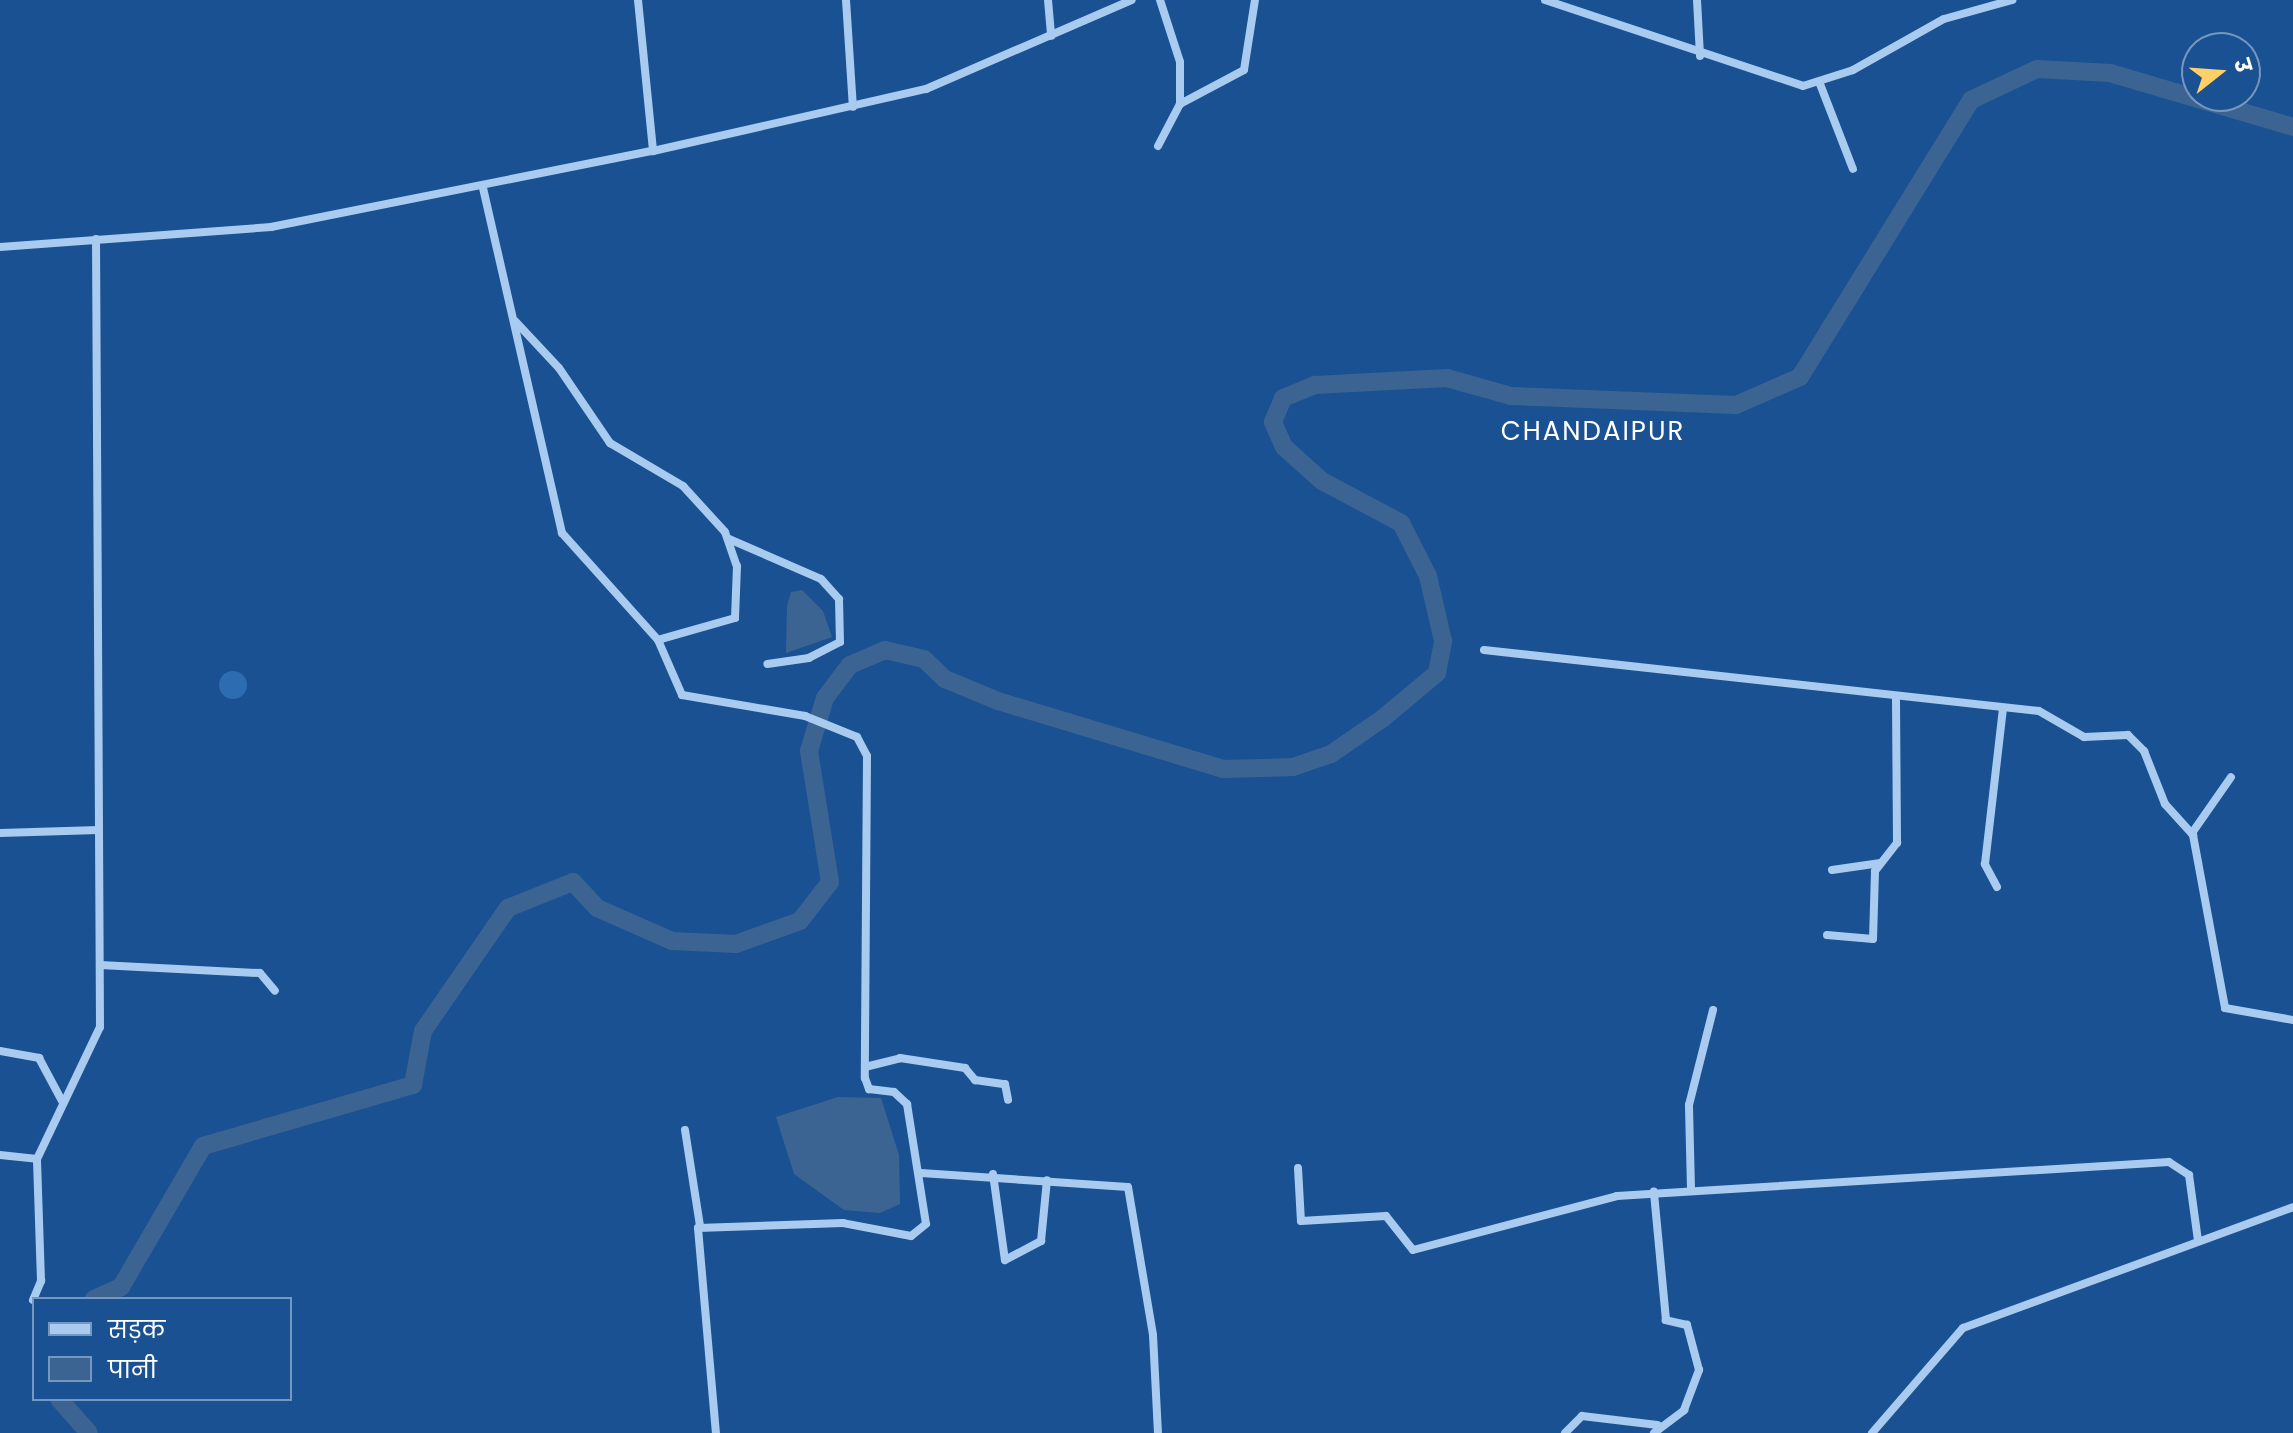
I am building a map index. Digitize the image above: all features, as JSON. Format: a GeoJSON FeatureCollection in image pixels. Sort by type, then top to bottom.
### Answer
{"type":"FeatureCollection","features":[{"type":"Feature","properties":{"kind":"street"},"geometry":{"type":"LineString","coordinates":[[638,0],[653,151]]}},
{"type":"Feature","properties":{"kind":"street"},"geometry":{"type":"LineString","coordinates":[[846,0],[853,107]]}},
{"type":"Feature","properties":{"kind":"street"},"geometry":{"type":"LineString","coordinates":[[1048,0],[1051,36]]}},
{"type":"Feature","properties":{"kind":"street"},"geometry":{"type":"LineString","coordinates":[[0,247],[271,227],[483,188],[653,151],[853,107],[964,75],[1132,0]]}},
{"type":"Feature","properties":{"kind":"street"},"geometry":{"type":"LineString","coordinates":[[1158,146],[1180,104],[1180,62],[1160,0]]}},
{"type":"Feature","properties":{"kind":"street"},"geometry":{"type":"LineString","coordinates":[[1180,104],[1244,70],[1255,0]]}},
{"type":"Feature","properties":{"kind":"street"},"geometry":{"type":"LineString","coordinates":[[1545,0],[1786,86],[1820,84],[1944,19],[2012,0]]}},
{"type":"Feature","properties":{"kind":"street"},"geometry":{"type":"LineString","coordinates":[[1697,0],[1700,56]]}},
{"type":"Feature","properties":{"kind":"street"},"geometry":{"type":"LineString","coordinates":[[1820,84],[1853,169]]}},
{"type":"Feature","properties":{"kind":"street"},"geometry":{"type":"LineString","coordinates":[[483,188],[555,518],[658,640],[682,695],[805,716],[857,737],[867,756],[865,1067],[869,1089],[894,1092],[907,1104],[921,1173],[926,1224],[911,1236],[843,1223],[700,1226]]}},
{"type":"Feature","properties":{"kind":"street"},"geometry":{"type":"LineString","coordinates":[[34,1297],[41,1281],[37,1159],[62,1101],[98,1041],[96,239]]}},
{"type":"Feature","properties":{"kind":"street"},"geometry":{"type":"LineString","coordinates":[[514,321],[559,368],[610,443],[683,486],[728,538],[737,566],[735,618],[658,640]]}},
{"type":"Feature","properties":{"kind":"street"},"geometry":{"type":"LineString","coordinates":[[728,538],[821,579],[839,599],[840,642],[809,658],[767,664]]}},
{"type":"Feature","properties":{"kind":"street"},"geometry":{"type":"LineString","coordinates":[[1484,650],[2003,708],[2052,715],[2084,737],[2134,739],[2165,804],[2192,833],[2222,1002],[2236,1013],[2293,1020]]}},
{"type":"Feature","properties":{"kind":"street"},"geometry":{"type":"LineString","coordinates":[[1827,935],[1872,941],[1875,871],[1897,843],[1896,697]]}},
{"type":"Feature","properties":{"kind":"street"},"geometry":{"type":"LineString","coordinates":[[1997,887],[1985,864],[2003,708]]}},
{"type":"Feature","properties":{"kind":"street"},"geometry":{"type":"LineString","coordinates":[[2192,833],[2231,777]]}},
{"type":"Feature","properties":{"kind":"street"},"geometry":{"type":"LineString","coordinates":[[0,833],[99,830]]}},
{"type":"Feature","properties":{"kind":"street"},"geometry":{"type":"LineString","coordinates":[[1832,870],[1885,862]]}},
{"type":"Feature","properties":{"kind":"street"},"geometry":{"type":"LineString","coordinates":[[100,965],[260,973],[275,991]]}},
{"type":"Feature","properties":{"kind":"street"},"geometry":{"type":"LineString","coordinates":[[1691,1189],[1689,1105],[1713,1010]]}},
{"type":"Feature","properties":{"kind":"street"},"geometry":{"type":"LineString","coordinates":[[0,1051],[39,1058],[62,1101]]}},
{"type":"Feature","properties":{"kind":"street"},"geometry":{"type":"LineString","coordinates":[[865,1067],[900,1058],[965,1068],[975,1080],[1005,1084],[1008,1100]]}},
{"type":"Feature","properties":{"kind":"street"},"geometry":{"type":"LineString","coordinates":[[685,1130],[700,1226],[716,1433]]}},
{"type":"Feature","properties":{"kind":"street"},"geometry":{"type":"LineString","coordinates":[[0,1155],[37,1159]]}},
{"type":"Feature","properties":{"kind":"street"},"geometry":{"type":"LineString","coordinates":[[1298,1168],[1301,1221],[1386,1216],[1413,1250],[1572,1204],[1654,1192],[2169,1162],[2189,1175],[2198,1241]]}},
{"type":"Feature","properties":{"kind":"street"},"geometry":{"type":"LineString","coordinates":[[921,1173],[993,1174],[1131,1190],[1153,1335],[1158,1433]]}},
{"type":"Feature","properties":{"kind":"street"},"geometry":{"type":"LineString","coordinates":[[993,1174],[1005,1260],[1041,1241],[1047,1180]]}},
{"type":"Feature","properties":{"kind":"street"},"geometry":{"type":"LineString","coordinates":[[1565,1433],[1582,1416],[1655,1429],[1684,1410],[1699,1370],[1687,1325],[1666,1320],[1654,1192]]}},
{"type":"Feature","properties":{"kind":"street"},"geometry":{"type":"LineString","coordinates":[[1872,1433],[1963,1328],[2293,1207]]}},
{"type":"Feature","properties":{"kind":"shaded area"},"geometry":{"type":"Polygon","coordinates":[[[233,671],[243,675],[247,685],[243,695],[233,699],[223,695],[219,685],[223,675],[233,671]]]}},
{"type":"Feature","properties":{"kind":"water"},"geometry":{"type":"Polygon","coordinates":[[[802,590],[823,611],[832,637],[786,653],[787,606],[791,592],[802,590]]]}},
{"type":"Feature","properties":{"kind":"water"},"geometry":{"type":"Polygon","coordinates":[[[838,1097],[881,1098],[899,1155],[900,1204],[880,1213],[844,1210],[794,1174],[776,1117],[838,1097]]]}},
{"type":"Feature","properties":{"kind":"waterway"},"geometry":{"type":"LineString","coordinates":[[98,1297],[121,1287],[203,1146],[413,1085],[423,1031],[508,908],[573,882],[597,908],[672,941],[736,944],[800,921],[830,882],[809,751],[825,698],[850,665],[885,650],[924,659],[945,679],[998,701],[1223,769],[1293,767],[1331,754],[1382,719],[1437,673],[1443,641],[1428,576],[1401,523],[1322,481],[1284,447],[1273,422],[1283,398],[1315,385],[1447,378],[1511,396],[1736,405],[1800,377],[1971,100],[2037,69],[2110,73],[2293,127]]}},
{"type":"Feature","properties":{"kind":"waterway"},"geometry":{"type":"LineString","coordinates":[[61,1401],[89,1433]]}},
{"type":"Feature","properties":{"kind":"district","name":"CHANDAIPUR"},"geometry":{"type":"Point","coordinates":[1593,432]}}]}
